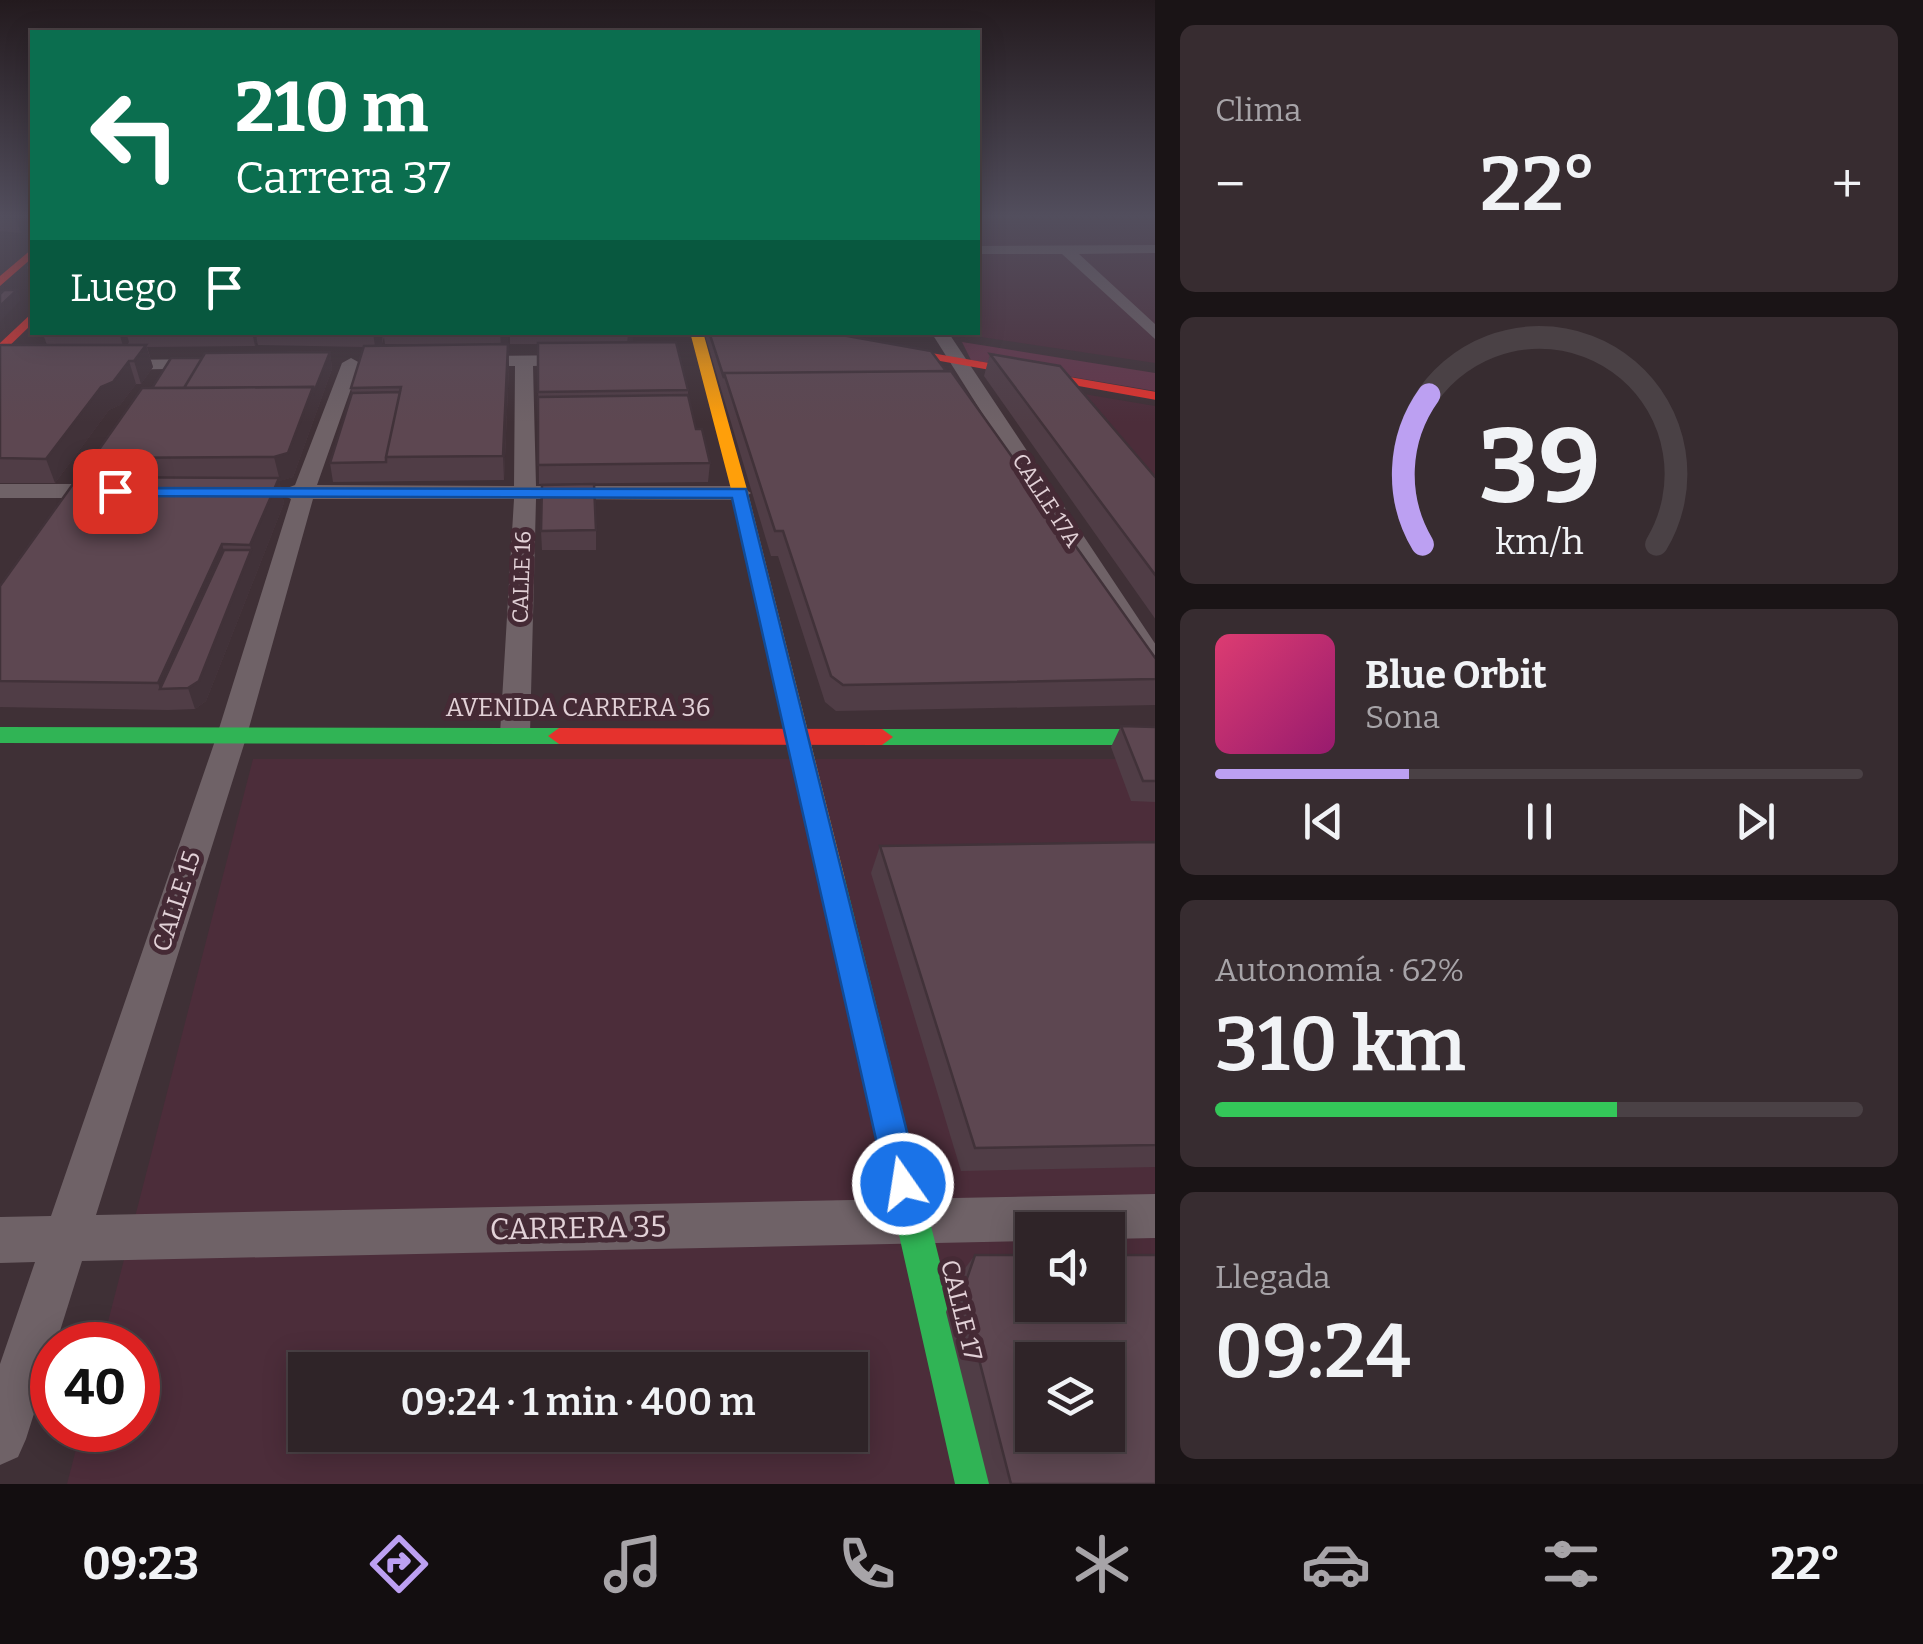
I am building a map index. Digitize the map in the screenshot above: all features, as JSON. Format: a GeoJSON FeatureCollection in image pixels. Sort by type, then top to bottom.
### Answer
{"type":"FeatureCollection","features":[{"type":"Feature","properties":{"kind":"street"},"geometry":{"type":"LineString","coordinates":[[1102,284],[1155,334]]}},
{"type":"Feature","properties":{"kind":"street"},"geometry":{"type":"LineString","coordinates":[[6,361],[30,320]]}},
{"type":"Feature","properties":{"kind":"street","name":"CALLE 17"},"geometry":{"type":"LineString","coordinates":[[696,335],[692,357],[740,492],[975,1484]]}},
{"type":"Feature","properties":{"kind":"street"},"geometry":{"type":"LineString","coordinates":[[802,335],[1155,396]]}},
{"type":"Feature","properties":{"kind":"street","name":"CALLE 17A"},"geometry":{"type":"LineString","coordinates":[[938,335],[1155,665]]}},
{"type":"Feature","properties":{"kind":"street"},"geometry":{"type":"LineString","coordinates":[[949,335],[980,340]]}},
{"type":"Feature","properties":{"kind":"street"},"geometry":{"type":"LineString","coordinates":[[447,362],[603,359]]}},
{"type":"Feature","properties":{"kind":"street","name":"CALLE 16"},"geometry":{"type":"LineString","coordinates":[[515,734],[525,492],[524,360]]}},
{"type":"Feature","properties":{"kind":"street","name":"CALLE 15"},"geometry":{"type":"LineString","coordinates":[[0,1439],[232,735],[304,492],[351,362]]}},
{"type":"Feature","properties":{"kind":"street"},"geometry":{"type":"LineString","coordinates":[[90,365],[157,373],[238,364]]}},
{"type":"Feature","properties":{"kind":"street"},"geometry":{"type":"LineString","coordinates":[[55,524],[82,483]]}},
{"type":"Feature","properties":{"kind":"street"},"geometry":{"type":"LineString","coordinates":[[0,491],[82,483],[134,491]]}},
{"type":"Feature","properties":{"kind":"street"},"geometry":{"type":"LineString","coordinates":[[266,492],[740,492]]}},
{"type":"Feature","properties":{"kind":"street","name":"AVENIDA CARRERA 36"},"geometry":{"type":"LineString","coordinates":[[0,734],[1155,737]]}},
{"type":"Feature","properties":{"kind":"street","name":"CARRERA 35"},"geometry":{"type":"LineString","coordinates":[[0,1240],[1155,1216]]}},
{"type":"Feature","properties":{"kind":"shaded area"},"geometry":{"type":"Polygon","coordinates":[[[980,284],[1155,284],[1155,363],[967,335],[980,335],[980,284]]]}},
{"type":"Feature","properties":{"kind":"shaded area"},"geometry":{"type":"Polygon","coordinates":[[[962,342],[1155,373],[1155,391],[971,360],[962,342]]]}},
{"type":"Feature","properties":{"kind":"shaded area"},"geometry":{"type":"Polygon","coordinates":[[[1066,391],[1155,406],[1155,504],[1066,391]]]}},
{"type":"Feature","properties":{"kind":"shaded area"},"geometry":{"type":"Polygon","coordinates":[[[253,759],[1155,759],[1155,1484],[67,1484],[75,1452],[160,1452],[160,1322],[108,1322],[253,759]]]}},
{"type":"Feature","properties":{"kind":"building"},"geometry":{"type":"Polygon","coordinates":[[[17,290],[0,306],[0,294],[17,290]]]}},
{"type":"Feature","properties":{"kind":"building"},"geometry":{"type":"Polygon","coordinates":[[[710,335],[842,335],[931,351],[946,371],[724,373],[724,378],[710,335]]]}},
{"type":"Feature","properties":{"kind":"building"},"geometry":{"type":"Polygon","coordinates":[[[676,342],[688,390],[538,392],[538,343],[676,342]]]}},
{"type":"Feature","properties":{"kind":"building"},"geometry":{"type":"Polygon","coordinates":[[[508,344],[503,456],[386,457],[401,387],[351,388],[364,346],[508,344]]]}},
{"type":"Feature","properties":{"kind":"building"},"geometry":{"type":"Polygon","coordinates":[[[0,345],[146,345],[113,382],[101,387],[46,459],[0,458],[0,345]]]}},
{"type":"Feature","properties":{"kind":"building"},"geometry":{"type":"Polygon","coordinates":[[[330,352],[314,392],[313,387],[184,388],[205,353],[330,352]]]}},
{"type":"Feature","properties":{"kind":"building"},"geometry":{"type":"Polygon","coordinates":[[[990,354],[1060,366],[1155,477],[1155,575],[990,354]]]}},
{"type":"Feature","properties":{"kind":"building"},"geometry":{"type":"Polygon","coordinates":[[[171,358],[202,358],[184,388],[152,388],[171,358]]]}},
{"type":"Feature","properties":{"kind":"building"},"geometry":{"type":"Polygon","coordinates":[[[951,371],[1155,658],[1155,679],[843,685],[831,676],[783,531],[775,531],[724,373],[951,371]]]}},
{"type":"Feature","properties":{"kind":"building"},"geometry":{"type":"Polygon","coordinates":[[[313,387],[288,453],[274,457],[93,458],[142,388],[313,387]]]}},
{"type":"Feature","properties":{"kind":"building"},"geometry":{"type":"Polygon","coordinates":[[[400,392],[386,462],[330,463],[352,393],[400,392]]]}},
{"type":"Feature","properties":{"kind":"building"},"geometry":{"type":"Polygon","coordinates":[[[688,395],[710,463],[538,465],[538,397],[688,395]]]}},
{"type":"Feature","properties":{"kind":"building"},"geometry":{"type":"Polygon","coordinates":[[[78,477],[279,478],[250,545],[222,544],[158,683],[0,681],[0,586],[78,477]]]}},
{"type":"Feature","properties":{"kind":"building"},"geometry":{"type":"Polygon","coordinates":[[[594,484],[596,530],[541,531],[542,485],[594,484]]]}},
{"type":"Feature","properties":{"kind":"building"},"geometry":{"type":"Polygon","coordinates":[[[224,550],[251,550],[199,681],[188,688],[160,689],[224,550]]]}},
{"type":"Feature","properties":{"kind":"building"},"geometry":{"type":"Polygon","coordinates":[[[1121,726],[1155,727],[1155,781],[1143,781],[1121,726]]]}},
{"type":"Feature","properties":{"kind":"building"},"geometry":{"type":"Polygon","coordinates":[[[1155,842],[1155,1145],[975,1148],[880,846],[1155,842]]]}},
{"type":"Feature","properties":{"kind":"building"},"geometry":{"type":"Polygon","coordinates":[[[975,1255],[1015,1255],[1015,1322],[1125,1322],[1125,1255],[1155,1255],[1155,1484],[1011,1484],[962,1293],[975,1255]]]}},
{"type":"Feature","properties":{"kind":"traffic: fast"},"geometry":{"type":"LineString","coordinates":[[0,735],[559,736]]}},
{"type":"Feature","properties":{"kind":"traffic: fast"},"geometry":{"type":"LineString","coordinates":[[882,737],[1155,737]]}},
{"type":"Feature","properties":{"kind":"traffic: fast"},"geometry":{"type":"LineString","coordinates":[[832,879],[975,1484]]}},
{"type":"Feature","properties":{"kind":"traffic: slow"},"geometry":{"type":"LineString","coordinates":[[697,335],[740,493],[832,879]]}},
{"type":"Feature","properties":{"kind":"traffic: jam"},"geometry":{"type":"LineString","coordinates":[[0,351],[30,319]]}},
{"type":"Feature","properties":{"kind":"traffic: jam"},"geometry":{"type":"LineString","coordinates":[[802,335],[1155,396]]}},
{"type":"Feature","properties":{"kind":"traffic: jam"},"geometry":{"type":"LineString","coordinates":[[559,736],[882,737]]}},
{"type":"Feature","properties":{"kind":"route"},"geometry":{"type":"LineString","coordinates":[[115,491],[740,492],[903,1184]]}}]}
